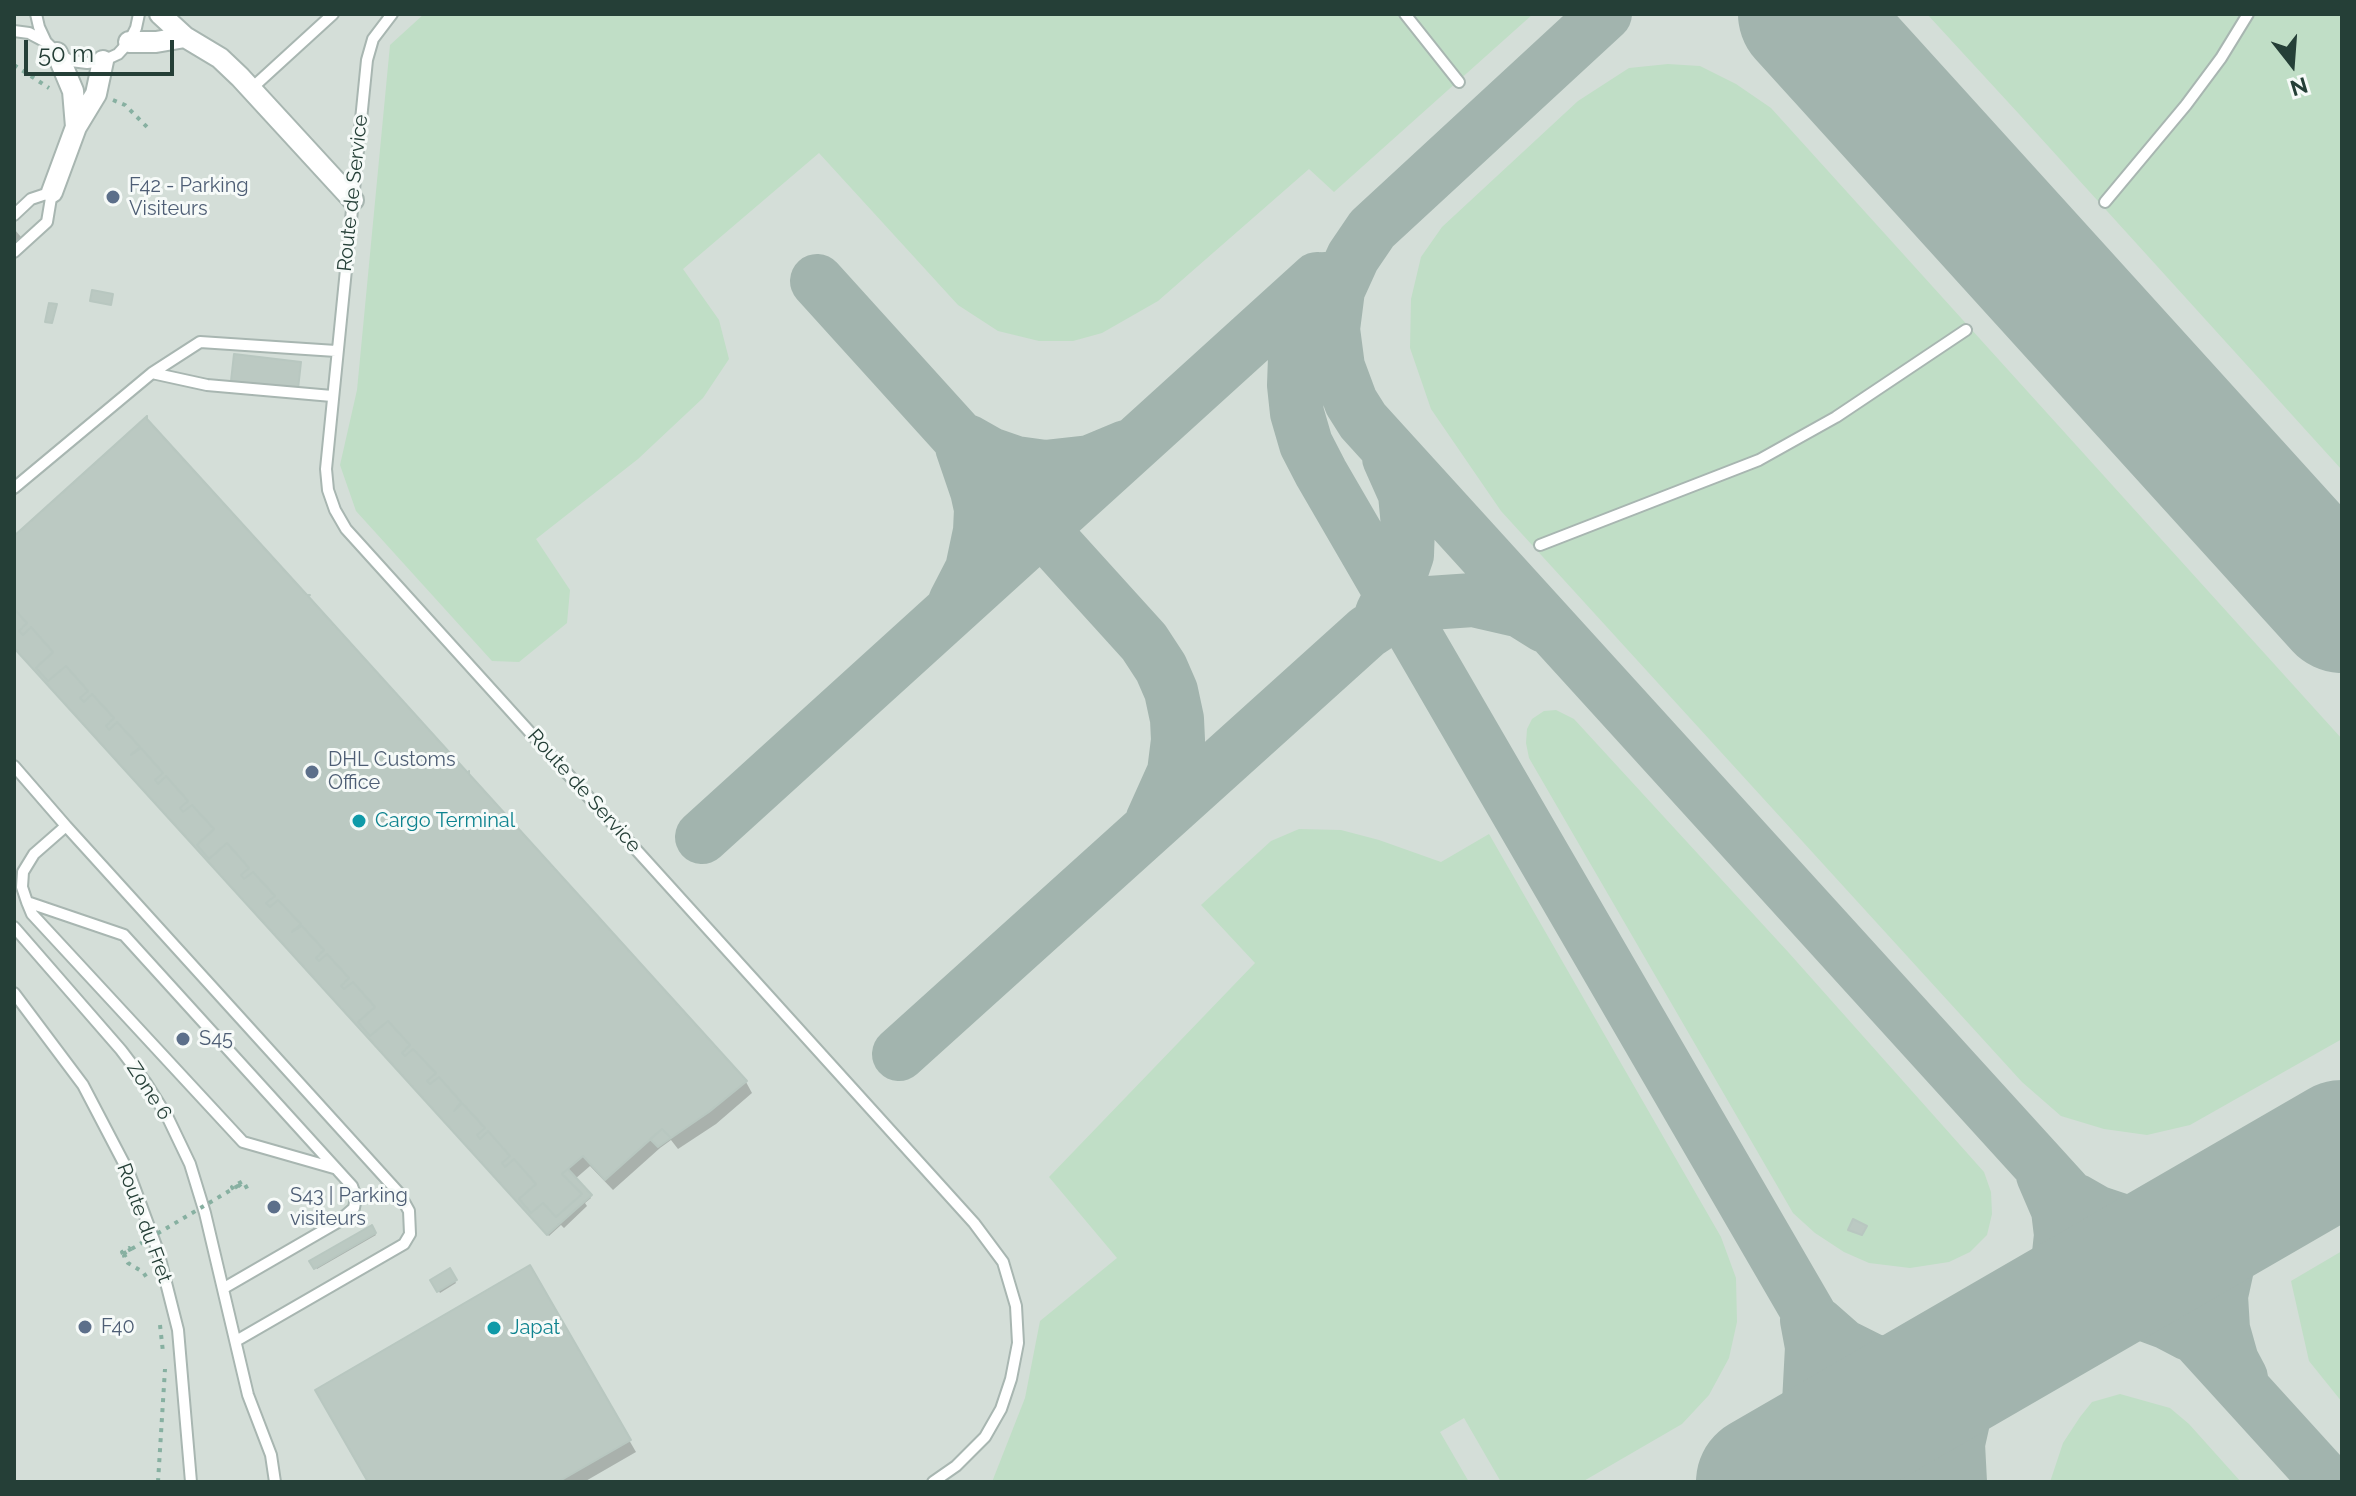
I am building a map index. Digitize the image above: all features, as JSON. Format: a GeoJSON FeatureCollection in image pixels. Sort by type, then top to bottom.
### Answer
{"type":"FeatureCollection","features":[{"type":"Feature","properties":{"kind":"street"},"geometry":{"type":"LineString","coordinates":[[160,14],[185,37],[220,58],[252,88],[353,200]]}},
{"type":"Feature","properties":{"kind":"street"},"geometry":{"type":"LineString","coordinates":[[129,42],[156,42],[185,37]]}},
{"type":"Feature","properties":{"kind":"street"},"geometry":{"type":"LineString","coordinates":[[52,48],[73,91],[76,127]]}},
{"type":"Feature","properties":{"kind":"street"},"geometry":{"type":"LineString","coordinates":[[52,192],[76,127],[96,94],[103,61]]}},
{"type":"Feature","properties":{"kind":"lane"},"geometry":{"type":"LineString","coordinates":[[36,14],[39,27],[52,48]]}},
{"type":"Feature","properties":{"kind":"lane"},"geometry":{"type":"LineString","coordinates":[[14,31],[29,33],[71,61],[103,61],[118,54],[129,42],[139,14]]}},
{"type":"Feature","properties":{"kind":"lane"},"geometry":{"type":"LineString","coordinates":[[252,88],[333,14]]}},
{"type":"Feature","properties":{"kind":"lane","name":"Route de Service"},"geometry":{"type":"LineString","coordinates":[[392,14],[373,39],[367,60],[332,396],[327,480],[335,510],[346,529],[974,1223],[1003,1262],[1016,1306],[1018,1343],[1011,1379],[1001,1409],[985,1437],[956,1466],[933,1482]]}},
{"type":"Feature","properties":{"kind":"lane"},"geometry":{"type":"LineString","coordinates":[[1405,14],[1459,82]]}},
{"type":"Feature","properties":{"kind":"lane"},"geometry":{"type":"LineString","coordinates":[[2105,202],[2186,105],[2221,58],[2248,14]]}},
{"type":"Feature","properties":{"kind":"lane"},"geometry":{"type":"LineString","coordinates":[[14,215],[31,199],[52,192],[47,222],[14,252]]}},
{"type":"Feature","properties":{"kind":"lane"},"geometry":{"type":"LineString","coordinates":[[1540,545],[1759,460],[1836,417],[1966,330]]}},
{"type":"Feature","properties":{"kind":"lane"},"geometry":{"type":"LineString","coordinates":[[14,488],[152,373],[200,342],[336,351]]}},
{"type":"Feature","properties":{"kind":"lane"},"geometry":{"type":"LineString","coordinates":[[152,373],[207,385],[332,396]]}},
{"type":"Feature","properties":{"kind":"lane"},"geometry":{"type":"LineString","coordinates":[[14,766],[399,1193],[409,1211],[410,1234],[404,1244],[236,1341]]}},
{"type":"Feature","properties":{"kind":"lane"},"geometry":{"type":"LineString","coordinates":[[66,826],[34,854],[23,872],[22,887],[32,914],[243,1142],[336,1168]]}},
{"type":"Feature","properties":{"kind":"lane"},"geometry":{"type":"LineString","coordinates":[[27,902],[124,935],[352,1186],[356,1197],[354,1208],[338,1222],[224,1288]]}},
{"type":"Feature","properties":{"kind":"lane","name":"Zone 6"},"geometry":{"type":"LineString","coordinates":[[14,927],[121,1050],[168,1118],[190,1164],[224,1288],[248,1395],[271,1455],[275,1482]]}},
{"type":"Feature","properties":{"kind":"lane","name":"Route du Fret"},"geometry":{"type":"LineString","coordinates":[[14,993],[83,1085],[129,1173],[158,1251],[178,1330],[191,1482]]}},
{"type":"Feature","properties":{"kind":"path"},"geometry":{"type":"LineString","coordinates":[[14,65],[55,91],[73,91]]}},
{"type":"Feature","properties":{"kind":"path"},"geometry":{"type":"LineString","coordinates":[[96,94],[125,105],[148,128]]}},
{"type":"Feature","properties":{"kind":"path"},"geometry":{"type":"LineString","coordinates":[[153,1295],[143,1272],[128,1263],[124,1256],[131,1252],[129,1248],[122,1252],[123,1254],[241,1184],[234,1190],[232,1187],[243,1181],[249,1192]]}},
{"type":"Feature","properties":{"kind":"path"},"geometry":{"type":"LineString","coordinates":[[136,1268],[139,1276]]}},
{"type":"Feature","properties":{"kind":"path"},"geometry":{"type":"LineString","coordinates":[[158,1482],[165,1369],[160,1325]]}},
{"type":"Feature","properties":{"kind":"shaded area"},"geometry":{"type":"Polygon","coordinates":[[[14,14],[2342,14],[2342,1482],[14,1482],[14,14]]]}},
{"type":"Feature","properties":{"kind":"green space"},"geometry":{"type":"Polygon","coordinates":[[[424,14],[1533,14],[1334,192],[1309,169],[1158,301],[1102,333],[1073,341],[1039,341],[998,331],[958,305],[819,153],[683,269],[719,320],[729,359],[703,398],[638,459],[536,539],[570,590],[567,623],[519,662],[492,661],[356,511],[340,465],[357,390],[390,45],[424,14]]]}},
{"type":"Feature","properties":{"kind":"green space"},"geometry":{"type":"Polygon","coordinates":[[[1927,14],[2342,14],[2342,470],[2019,114],[1927,14]]]}},
{"type":"Feature","properties":{"kind":"green space"},"geometry":{"type":"Polygon","coordinates":[[[1668,64],[1700,66],[1736,84],[1771,108],[2342,739],[2342,1039],[2190,1125],[2147,1135],[2104,1129],[2061,1116],[2022,1082],[1501,511],[1431,409],[1410,348],[1411,299],[1421,257],[1442,227],[1578,101],[1629,68],[1668,64]]]}},
{"type":"Feature","properties":{"kind":"green space"},"geometry":{"type":"Polygon","coordinates":[[[1556,710],[1574,719],[1984,1172],[1991,1192],[1992,1214],[1987,1235],[1970,1252],[1949,1262],[1910,1268],[1869,1263],[1844,1252],[1815,1233],[1793,1213],[1529,758],[1527,729],[1532,719],[1544,711],[1556,710]]]}},
{"type":"Feature","properties":{"kind":"green space"},"geometry":{"type":"Polygon","coordinates":[[[1299,829],[1341,830],[1441,862],[1489,834],[1721,1237],[1736,1278],[1737,1322],[1729,1358],[1709,1395],[1682,1424],[1582,1482],[1501,1482],[1464,1418],[1440,1432],[1469,1482],[992,1482],[1025,1398],[1040,1321],[1117,1258],[1049,1177],[1255,963],[1201,905],[1271,841],[1299,829]]]}},
{"type":"Feature","properties":{"kind":"green space"},"geometry":{"type":"Polygon","coordinates":[[[2342,1251],[2342,1402],[2309,1361],[2291,1281],[2342,1251]]]}},
{"type":"Feature","properties":{"kind":"green space"},"geometry":{"type":"Polygon","coordinates":[[[2120,1394],[2170,1408],[2189,1424],[2241,1482],[2050,1482],[2063,1443],[2080,1417],[2092,1402],[2120,1394]]]}},
{"type":"Feature","properties":{"kind":"building"},"geometry":{"type":"Polygon","coordinates":[[[92,290],[113,294],[111,305],[90,301],[92,290]]]}},
{"type":"Feature","properties":{"kind":"building"},"geometry":{"type":"Polygon","coordinates":[[[49,303],[57,304],[52,323],[45,322],[49,303]]]}},
{"type":"Feature","properties":{"kind":"building"},"geometry":{"type":"Polygon","coordinates":[[[234,354],[301,362],[298,389],[231,381],[234,354]]]}},
{"type":"Feature","properties":{"kind":"building","name":"Cargo Terminal"},"geometry":{"type":"Polygon","coordinates":[[[147,416],[747,1081],[671,1138],[662,1129],[605,1180],[583,1156],[562,1174],[582,1194],[556,1217],[543,1203],[531,1213],[519,1199],[536,1184],[514,1159],[505,1167],[502,1163],[510,1156],[488,1131],[480,1139],[477,1135],[485,1128],[462,1103],[454,1111],[461,1102],[439,1077],[430,1084],[427,1081],[436,1073],[413,1049],[405,1056],[402,1053],[410,1045],[388,1021],[370,1036],[358,1022],[375,1007],[353,982],[344,989],[341,986],[349,978],[327,954],[319,961],[316,958],[324,950],[302,926],[292,932],[301,924],[278,900],[270,907],[266,903],[275,896],[253,872],[244,879],[241,875],[249,868],[227,843],[209,859],[197,845],[214,829],[192,805],[183,812],[180,808],[188,801],[166,776],[158,784],[155,780],[163,773],[141,748],[131,755],[140,747],[117,722],[109,730],[106,726],[114,718],[92,694],[84,702],[80,698],[88,691],[66,666],[48,681],[36,668],[53,652],[31,627],[23,635],[19,631],[27,623],[14,609],[14,536],[147,416]]]}},
{"type":"Feature","properties":{"kind":"building"},"geometry":{"type":"Polygon","coordinates":[[[14,609],[27,623],[19,631],[23,635],[31,627],[53,652],[36,668],[48,681],[66,666],[88,691],[80,698],[84,702],[92,694],[114,718],[106,726],[109,730],[117,722],[140,747],[131,755],[141,748],[163,773],[155,780],[158,784],[166,776],[188,801],[180,808],[183,812],[192,805],[214,829],[197,845],[209,859],[227,843],[249,868],[241,875],[244,879],[253,872],[275,896],[266,903],[270,907],[278,900],[301,924],[292,932],[302,926],[324,950],[316,958],[319,961],[327,954],[349,978],[341,986],[344,989],[353,982],[375,1007],[358,1022],[370,1036],[388,1021],[410,1045],[402,1053],[405,1056],[413,1049],[436,1073],[427,1081],[430,1084],[439,1077],[461,1102],[454,1111],[462,1103],[485,1128],[477,1135],[480,1139],[488,1131],[510,1156],[502,1163],[505,1167],[514,1159],[536,1184],[519,1199],[531,1213],[543,1203],[556,1217],[582,1194],[562,1174],[568,1169],[592,1195],[547,1235],[14,648],[14,609]]]}},
{"type":"Feature","properties":{"kind":"building"},"geometry":{"type":"Polygon","coordinates":[[[662,1129],[671,1138],[658,1147],[650,1139],[662,1129]]]}},
{"type":"Feature","properties":{"kind":"building"},"geometry":{"type":"Polygon","coordinates":[[[1853,1219],[1867,1226],[1862,1235],[1848,1230],[1853,1219]]]}},
{"type":"Feature","properties":{"kind":"building"},"geometry":{"type":"Polygon","coordinates":[[[372,1225],[376,1233],[314,1269],[309,1261],[372,1225]]]}},
{"type":"Feature","properties":{"kind":"building","name":"Japat"},"geometry":{"type":"Polygon","coordinates":[[[530,1265],[631,1440],[558,1482],[368,1482],[315,1390],[530,1265]]]}},
{"type":"Feature","properties":{"kind":"building"},"geometry":{"type":"Polygon","coordinates":[[[450,1268],[457,1280],[437,1292],[430,1280],[450,1268]]]}},
{"type":"Feature","properties":{"kind":"taxiway"},"geometry":{"type":"LineString","coordinates":[[1605,14],[1372,229],[1353,257],[1338,290],[1333,329],[1338,367],[1351,402],[1363,421],[2328,1482]]}},
{"type":"Feature","properties":{"kind":"taxiway"},"geometry":{"type":"LineString","coordinates":[[1783,14],[1823,36],[1854,67]]}},
{"type":"Feature","properties":{"kind":"taxiway"},"geometry":{"type":"LineString","coordinates":[[702,837],[1317,279]]}},
{"type":"Feature","properties":{"kind":"taxiway"},"geometry":{"type":"LineString","coordinates":[[1325,279],[1305,318],[1295,357],[1297,413],[1306,444],[1855,1393],[1872,1419],[1926,1482]]}},
{"type":"Feature","properties":{"kind":"taxiway"},"geometry":{"type":"LineString","coordinates":[[817,281],[1144,642],[1161,668],[1171,691],[1178,740],[1174,772],[1152,821]]}},
{"type":"Feature","properties":{"kind":"taxiway"},"geometry":{"type":"LineString","coordinates":[[967,441],[990,454],[1016,463],[1045,467],[1090,462],[1126,447]]}},
{"type":"Feature","properties":{"kind":"taxiway"},"geometry":{"type":"LineString","coordinates":[[955,602],[972,569],[981,509],[962,447]]}},
{"type":"Feature","properties":{"kind":"taxiway"},"geometry":{"type":"LineString","coordinates":[[1382,613],[1407,555],[1405,494],[1389,458]]}},
{"type":"Feature","properties":{"kind":"taxiway"},"geometry":{"type":"LineString","coordinates":[[899,1054],[1367,632],[1388,618],[1429,603],[1473,600],[1521,611],[1545,626]]}},
{"type":"Feature","properties":{"kind":"taxiway"},"geometry":{"type":"LineString","coordinates":[[2241,1378],[2232,1361],[2223,1329],[2221,1296],[2231,1250],[2250,1218],[2274,1191],[2315,1162]]}},
{"type":"Feature","properties":{"kind":"taxiway"},"geometry":{"type":"LineString","coordinates":[[2009,1338],[2036,1311],[2051,1286],[2058,1263],[2061,1235],[2058,1210],[2043,1175]]}},
{"type":"Feature","properties":{"kind":"taxiway"},"geometry":{"type":"LineString","coordinates":[[2075,1200],[2096,1212],[2126,1222],[2157,1226],[2217,1214],[2261,1194]]}},
{"type":"Feature","properties":{"kind":"taxiway"},"geometry":{"type":"LineString","coordinates":[[2002,1343],[2059,1317],[2088,1311],[2141,1313],[2189,1334]]}},
{"type":"Feature","properties":{"kind":"taxiway"},"geometry":{"type":"LineString","coordinates":[[1756,1482],[1779,1459],[1795,1436],[1809,1403],[1812,1347],[1807,1320]]}},
{"type":"Feature","properties":{"kind":"taxiway"},"geometry":{"type":"LineString","coordinates":[[1818,1324],[1843,1346],[1871,1360],[1896,1367],[1930,1369],[1990,1350]]}},
{"type":"Feature","properties":{"kind":"taxiway"},"geometry":{"type":"LineString","coordinates":[[1960,1482],[1958,1444],[1966,1408],[1988,1367],[2015,1341]]}},
{"type":"Feature","properties":{"kind":"taxiway"},"geometry":{"type":"LineString","coordinates":[[1765,1482],[1809,1467],[1836,1463],[1857,1463],[1888,1470],[1915,1482]]}},
{"type":"Feature","properties":{"kind":"runway"},"geometry":{"type":"LineString","coordinates":[[1805,14],[2342,606]]}},
{"type":"Feature","properties":{"kind":"runway"},"geometry":{"type":"LineString","coordinates":[[1763,1482],[2342,1147]]}},
{"type":"Feature","properties":{"kind":"place","name":"F42 - Parking Visiteurs"},"geometry":{"type":"Point","coordinates":[113,197]}},
{"type":"Feature","properties":{"kind":"place","name":"DHL Customs Office"},"geometry":{"type":"Point","coordinates":[312,772]}},
{"type":"Feature","properties":{"kind":"place","name":"Cargo Terminal"},"geometry":{"type":"Point","coordinates":[359,821]}},
{"type":"Feature","properties":{"kind":"place","name":"S45"},"geometry":{"type":"Point","coordinates":[183,1039]}},
{"type":"Feature","properties":{"kind":"place","name":"S43 | Parking visiteurs"},"geometry":{"type":"Point","coordinates":[274,1207]}},
{"type":"Feature","properties":{"kind":"place","name":"F40"},"geometry":{"type":"Point","coordinates":[85,1327]}},
{"type":"Feature","properties":{"kind":"place","name":"Japat"},"geometry":{"type":"Point","coordinates":[494,1328]}}]}
